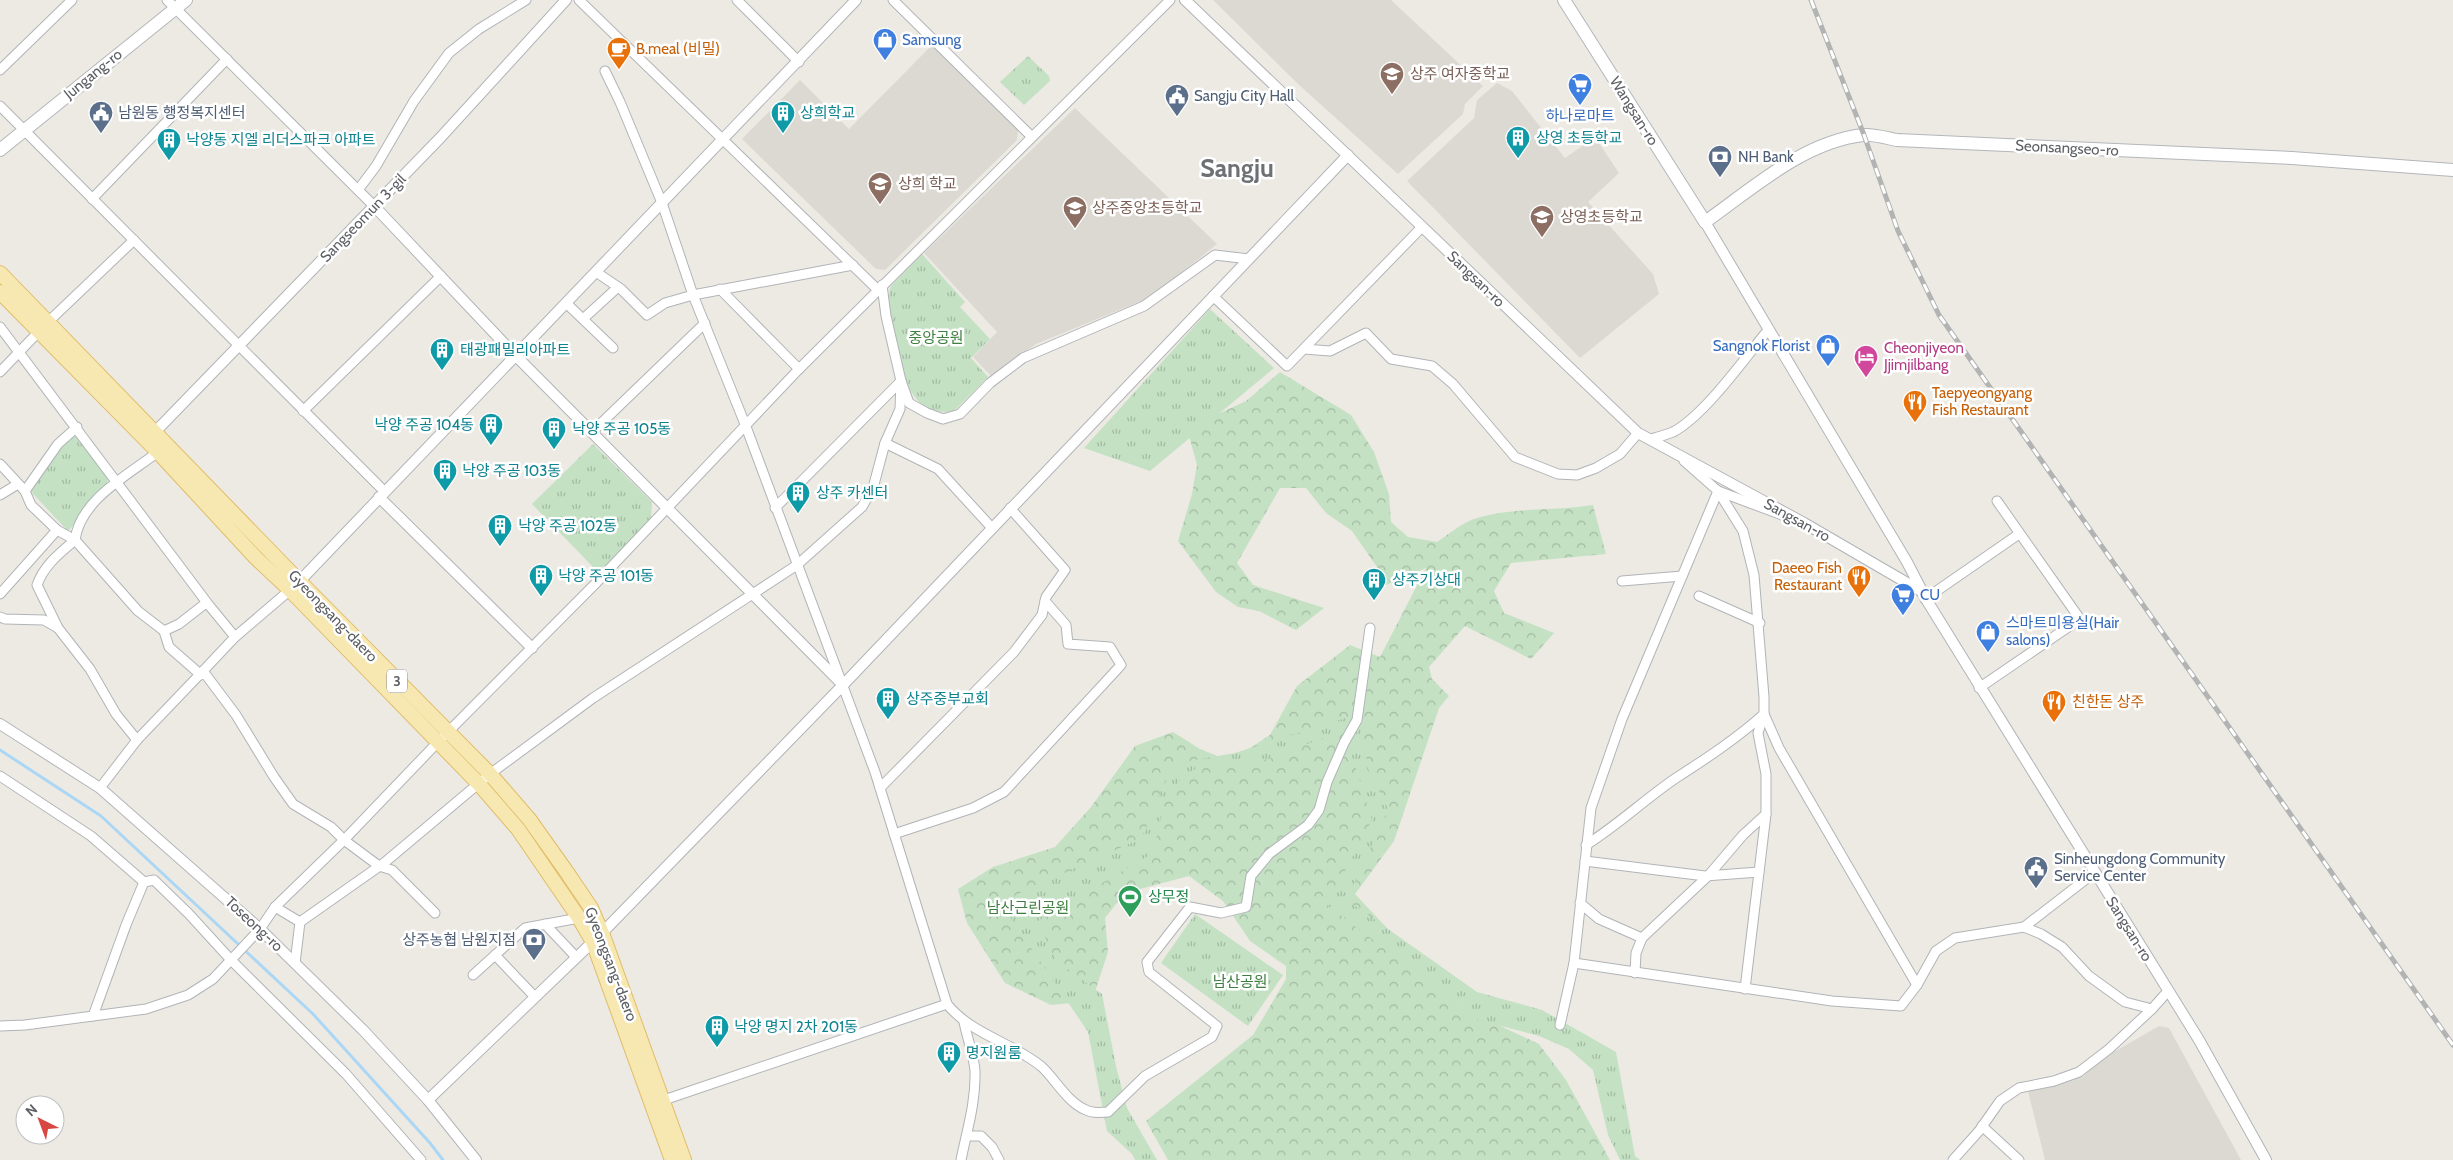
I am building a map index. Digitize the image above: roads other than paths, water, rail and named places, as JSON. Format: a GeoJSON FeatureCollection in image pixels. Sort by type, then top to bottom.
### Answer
{"type":"FeatureCollection","features":[{"type":"Feature","properties":{"kind":"main road","name":"Jungang-ro"},"geometry":{"type":"LineString","coordinates":[[0,150],[172,4],[186,0]]}},
{"type":"Feature","properties":{"kind":"main road","name":"Wangsan-ro"},"geometry":{"type":"LineString","coordinates":[[1564,0],[1705,222]]}},
{"type":"Feature","properties":{"kind":"main road","name":"Seonsangseo-ro"},"geometry":{"type":"LineString","coordinates":[[1705,222],[1785,166],[1814,150],[1830,143],[1864,135],[1897,140],[2292,158],[2453,170]]}},
{"type":"Feature","properties":{"kind":"main road","name":"Gyeongsang-daero"},"geometry":{"type":"LineString","coordinates":[[0,272],[44,327],[256,558],[295,586]]}},
{"type":"Feature","properties":{"kind":"main road","name":"Gyeongsang-daero"},"geometry":{"type":"LineString","coordinates":[[0,292],[44,327],[155,432],[295,586],[443,737],[479,784],[518,829],[579,918],[598,937]]}},
{"type":"Feature","properties":{"kind":"main road","name":"Gyeongsang-daero"},"geometry":{"type":"LineString","coordinates":[[443,737],[490,774],[530,819],[590,908],[598,937],[657,1102],[672,1160]]}},
{"type":"Feature","properties":{"kind":"main road","name":"Gyeongsang-daero"},"geometry":{"type":"LineString","coordinates":[[657,1102],[684,1160]]}},
{"type":"Feature","properties":{"kind":"street"},"geometry":{"type":"LineString","coordinates":[[0,70],[72,0]]}},
{"type":"Feature","properties":{"kind":"street"},"geometry":{"type":"LineString","coordinates":[[358,190],[376,166],[414,101],[449,54],[479,29],[526,0]]}},
{"type":"Feature","properties":{"kind":"street","name":"Sangseomun 3-gil"},"geometry":{"type":"LineString","coordinates":[[155,432],[374,207],[566,0]]}},
{"type":"Feature","properties":{"kind":"street"},"geometry":{"type":"LineString","coordinates":[[579,0],[725,139],[853,265],[880,288],[901,381],[909,402],[927,413],[943,419],[960,414],[990,383],[1023,358],[1144,306],[1214,255],[1249,259]]}},
{"type":"Feature","properties":{"kind":"street"},"geometry":{"type":"LineString","coordinates":[[737,0],[799,62]]}},
{"type":"Feature","properties":{"kind":"street"},"geometry":{"type":"LineString","coordinates":[[100,788],[137,740],[202,674],[235,636],[295,586],[566,302],[799,62],[856,0]]}},
{"type":"Feature","properties":{"kind":"street"},"geometry":{"type":"LineString","coordinates":[[893,0],[1031,136]]}},
{"type":"Feature","properties":{"kind":"street"},"geometry":{"type":"LineString","coordinates":[[0,1026],[146,1009],[188,995],[213,979],[258,931],[275,907],[344,840],[532,648],[668,508],[745,424],[1031,136],[1170,0]]}},
{"type":"Feature","properties":{"kind":"street","name":"Sangsan-ro"},"geometry":{"type":"LineString","coordinates":[[1185,0],[1638,433],[1804,523],[1921,591],[1979,688],[2199,1040],[2266,1160]]}},
{"type":"Feature","properties":{"kind":"street"},"geometry":{"type":"LineString","coordinates":[[172,4],[358,190],[516,356],[843,684]]}},
{"type":"Feature","properties":{"kind":"street"},"geometry":{"type":"LineString","coordinates":[[92,199],[227,59]]}},
{"type":"Feature","properties":{"kind":"street"},"geometry":{"type":"LineString","coordinates":[[605,71],[662,203],[693,295],[745,424],[775,508],[843,684],[880,788],[947,1004],[964,1022],[1024,1054],[1043,1068],[1085,1110],[1093,1113],[1108,1112],[1145,1076],[1212,1037],[1218,1026],[1149,972],[1147,962],[1190,907],[1220,913],[1246,907],[1251,876],[1269,854],[1308,825],[1319,810],[1326,782],[1357,720],[1370,628]]}},
{"type":"Feature","properties":{"kind":"street"},"geometry":{"type":"LineString","coordinates":[[0,106],[304,411],[532,648]]}},
{"type":"Feature","properties":{"kind":"street"},"geometry":{"type":"LineString","coordinates":[[428,1100],[598,937],[843,684],[1348,155]]}},
{"type":"Feature","properties":{"kind":"street"},"geometry":{"type":"LineString","coordinates":[[1705,222],[1907,562],[1926,599],[2020,534]]}},
{"type":"Feature","properties":{"kind":"street"},"geometry":{"type":"LineString","coordinates":[[1213,296],[1287,366],[1422,227]]}},
{"type":"Feature","properties":{"kind":"street"},"geometry":{"type":"LineString","coordinates":[[0,372],[134,240]]}},
{"type":"Feature","properties":{"kind":"street"},"geometry":{"type":"LineString","coordinates":[[596,272],[618,287],[647,315],[665,303],[693,295],[853,265]]}},
{"type":"Feature","properties":{"kind":"street"},"geometry":{"type":"LineString","coordinates":[[304,411],[441,276]]}},
{"type":"Feature","properties":{"kind":"street"},"geometry":{"type":"LineString","coordinates":[[583,319],[618,287]]}},
{"type":"Feature","properties":{"kind":"street"},"geometry":{"type":"LineString","coordinates":[[720,289],[799,369]]}},
{"type":"Feature","properties":{"kind":"street"},"geometry":{"type":"LineString","coordinates":[[566,302],[613,348]]}},
{"type":"Feature","properties":{"kind":"street"},"geometry":{"type":"LineString","coordinates":[[592,432],[705,323]]}},
{"type":"Feature","properties":{"kind":"street"},"geometry":{"type":"LineString","coordinates":[[0,327],[77,427],[206,603],[235,636]]}},
{"type":"Feature","properties":{"kind":"street"},"geometry":{"type":"LineString","coordinates":[[1651,439],[1674,432],[1698,412],[1726,382],[1768,330]]}},
{"type":"Feature","properties":{"kind":"street"},"geometry":{"type":"LineString","coordinates":[[1304,349],[1330,351],[1366,333],[1391,359],[1432,366],[1454,384],[1515,457],[1558,474],[1577,475],[1596,468],[1620,454],[1638,433]]}},
{"type":"Feature","properties":{"kind":"street"},"geometry":{"type":"LineString","coordinates":[[295,963],[300,922],[379,866],[490,774],[593,698],[755,595],[797,566],[862,506],[873,488],[885,443],[900,409],[901,381]]}},
{"type":"Feature","properties":{"kind":"street"},"geometry":{"type":"LineString","coordinates":[[775,508],[901,381]]}},
{"type":"Feature","properties":{"kind":"street"},"geometry":{"type":"LineString","coordinates":[[0,495],[21,488],[58,444],[77,427]]}},
{"type":"Feature","properties":{"kind":"street"},"geometry":{"type":"LineString","coordinates":[[885,443],[938,468],[992,528]]}},
{"type":"Feature","properties":{"kind":"street"},"geometry":{"type":"LineString","coordinates":[[137,740],[116,714],[90,669],[58,628],[37,585],[41,574],[52,560],[75,540],[77,527],[92,505],[118,482],[158,452]]}},
{"type":"Feature","properties":{"kind":"street"},"geometry":{"type":"LineString","coordinates":[[1678,456],[1718,492],[1743,531],[1754,574],[1760,624],[1764,714],[1758,733],[1766,774],[1766,814],[1745,989]]}},
{"type":"Feature","properties":{"kind":"street"},"geometry":{"type":"LineString","coordinates":[[0,464],[21,488],[31,505],[57,530],[75,540],[138,611],[164,631],[169,647],[202,674],[236,715],[274,777],[294,804],[331,827],[344,840],[379,866],[392,870],[435,913]]}},
{"type":"Feature","properties":{"kind":"street"},"geometry":{"type":"LineString","coordinates":[[1718,492],[1804,523]]}},
{"type":"Feature","properties":{"kind":"street"},"geometry":{"type":"LineString","coordinates":[[1560,1025],[1574,963],[1591,808],[1622,719],[1718,492]]}},
{"type":"Feature","properties":{"kind":"street"},"geometry":{"type":"LineString","coordinates":[[1979,688],[2080,619],[1997,501]]}},
{"type":"Feature","properties":{"kind":"street"},"geometry":{"type":"LineString","coordinates":[[880,788],[1014,652],[1042,615],[1046,596],[1065,570],[1010,508]]}},
{"type":"Feature","properties":{"kind":"street"},"geometry":{"type":"LineString","coordinates":[[0,594],[57,530]]}},
{"type":"Feature","properties":{"kind":"street"},"geometry":{"type":"LineString","coordinates":[[1622,581],[1682,576]]}},
{"type":"Feature","properties":{"kind":"street"},"geometry":{"type":"LineString","coordinates":[[1698,596],[1760,624]]}},
{"type":"Feature","properties":{"kind":"street"},"geometry":{"type":"LineString","coordinates":[[894,834],[973,808],[1004,792],[1121,665],[1110,647],[1068,644],[1066,625],[1045,601]]}},
{"type":"Feature","properties":{"kind":"street"},"geometry":{"type":"LineString","coordinates":[[164,631],[178,624],[206,603]]}},
{"type":"Feature","properties":{"kind":"street"},"geometry":{"type":"LineString","coordinates":[[0,617],[5,619],[44,620],[58,628]]}},
{"type":"Feature","properties":{"kind":"street"},"geometry":{"type":"LineString","coordinates":[[1586,845],[1614,827],[1676,778],[1737,738],[1764,714]]}},
{"type":"Feature","properties":{"kind":"street"},"geometry":{"type":"LineString","coordinates":[[1764,714],[1779,748],[1917,985]]}},
{"type":"Feature","properties":{"kind":"street","name":"Toseong-ro"},"geometry":{"type":"LineString","coordinates":[[0,724],[100,788],[295,963],[364,1030],[428,1100],[476,1160]]}},
{"type":"Feature","properties":{"kind":"street"},"geometry":{"type":"LineString","coordinates":[[0,776],[91,836],[144,882]]}},
{"type":"Feature","properties":{"kind":"street"},"geometry":{"type":"LineString","coordinates":[[1635,973],[1636,954],[1642,938],[1708,876],[1743,835],[1766,814]]}},
{"type":"Feature","properties":{"kind":"street"},"geometry":{"type":"LineString","coordinates":[[1585,861],[1708,876],[1759,872]]}},
{"type":"Feature","properties":{"kind":"street"},"geometry":{"type":"LineString","coordinates":[[1574,963],[1832,1001],[1900,1006],[1917,985],[1936,951],[1955,938],[2024,927],[2094,873]]}},
{"type":"Feature","properties":{"kind":"street"},"geometry":{"type":"LineString","coordinates":[[144,882],[154,880],[189,914],[231,960],[346,1074],[421,1160]]}},
{"type":"Feature","properties":{"kind":"street"},"geometry":{"type":"LineString","coordinates":[[93,1016],[126,925],[144,882]]}},
{"type":"Feature","properties":{"kind":"street"},"geometry":{"type":"LineString","coordinates":[[1580,903],[1599,919],[1642,938]]}},
{"type":"Feature","properties":{"kind":"street"},"geometry":{"type":"LineString","coordinates":[[275,907],[300,922]]}},
{"type":"Feature","properties":{"kind":"street"},"geometry":{"type":"LineString","coordinates":[[474,974],[524,928],[579,918]]}},
{"type":"Feature","properties":{"kind":"street"},"geometry":{"type":"LineString","coordinates":[[545,924],[576,957]]}},
{"type":"Feature","properties":{"kind":"street"},"geometry":{"type":"LineString","coordinates":[[2024,927],[2042,934],[2062,947],[2089,976],[2125,1002],[2152,1009]]}},
{"type":"Feature","properties":{"kind":"street"},"geometry":{"type":"LineString","coordinates":[[495,955],[535,997]]}},
{"type":"Feature","properties":{"kind":"street"},"geometry":{"type":"LineString","coordinates":[[1953,1160],[2000,1101],[2019,1088],[2054,1081],[2079,1072],[2109,1049],[2152,1009],[2168,991]]}},
{"type":"Feature","properties":{"kind":"street"},"geometry":{"type":"LineString","coordinates":[[657,1102],[947,1004]]}},
{"type":"Feature","properties":{"kind":"street"},"geometry":{"type":"LineString","coordinates":[[961,1160],[971,1118],[975,1069],[964,1022]]}},
{"type":"Feature","properties":{"kind":"street"},"geometry":{"type":"LineString","coordinates":[[1982,1126],[2019,1160]]}},
{"type":"Feature","properties":{"kind":"street"},"geometry":{"type":"LineString","coordinates":[[967,1136],[980,1136],[992,1147],[999,1160]]}},
{"type":"Feature","properties":{"kind":"waterway"},"geometry":{"type":"LineString","coordinates":[[0,750],[101,816],[313,1014],[430,1143],[443,1160]]}},
{"type":"Feature","properties":{"kind":"railway"},"geometry":{"type":"LineString","coordinates":[[1811,0],[1864,135],[1898,231],[1939,315],[2453,1045]]}},
{"type":"Feature","properties":{"kind":"place","name":"Samsung"},"geometry":{"type":"Point","coordinates":[885,61]}},
{"type":"Feature","properties":{"kind":"place","name":"B.meal (비밀)"},"geometry":{"type":"Point","coordinates":[619,70]}},
{"type":"Feature","properties":{"kind":"place","name":"상주 여자중학교"},"geometry":{"type":"Point","coordinates":[1392,95]}},
{"type":"Feature","properties":{"kind":"place","name":"하나로마트"},"geometry":{"type":"Point","coordinates":[1580,106]}},
{"type":"Feature","properties":{"kind":"place","name":"Sangju City Hall"},"geometry":{"type":"Point","coordinates":[1177,117]}},
{"type":"Feature","properties":{"kind":"place","name":"남원동 행정복지센터"},"geometry":{"type":"Point","coordinates":[101,134]}},
{"type":"Feature","properties":{"kind":"place","name":"상희학교"},"geometry":{"type":"Point","coordinates":[783,134]}},
{"type":"Feature","properties":{"kind":"place","name":"상영 초등학교"},"geometry":{"type":"Point","coordinates":[1518,159]}},
{"type":"Feature","properties":{"kind":"place","name":"낙양동 지엘 리더스파크 아파트"},"geometry":{"type":"Point","coordinates":[169,161]}},
{"type":"Feature","properties":{"kind":"place","name":"NH Bank"},"geometry":{"type":"Point","coordinates":[1720,178]}},
{"type":"Feature","properties":{"kind":"place","name":"상희 학교"},"geometry":{"type":"Point","coordinates":[880,205]}},
{"type":"Feature","properties":{"kind":"place","name":"상주중앙초등학교"},"geometry":{"type":"Point","coordinates":[1075,229]}},
{"type":"Feature","properties":{"kind":"place","name":"상영초등학교"},"geometry":{"type":"Point","coordinates":[1542,238]}},
{"type":"Feature","properties":{"kind":"place","name":"Sangnok Florist"},"geometry":{"type":"Point","coordinates":[1828,367]}},
{"type":"Feature","properties":{"kind":"place","name":"태광패밀리아파트"},"geometry":{"type":"Point","coordinates":[442,371]}},
{"type":"Feature","properties":{"kind":"place","name":"Cheonjiyeon Jjimjilbang"},"geometry":{"type":"Point","coordinates":[1866,378]}},
{"type":"Feature","properties":{"kind":"place","name":"Taepyeongyang Fish Restaurant"},"geometry":{"type":"Point","coordinates":[1915,423]}},
{"type":"Feature","properties":{"kind":"place","name":"낙양 주공 104동"},"geometry":{"type":"Point","coordinates":[491,446]}},
{"type":"Feature","properties":{"kind":"place","name":"낙양 주공 105동"},"geometry":{"type":"Point","coordinates":[554,450]}},
{"type":"Feature","properties":{"kind":"place","name":"낙양 주공 103동"},"geometry":{"type":"Point","coordinates":[445,492]}},
{"type":"Feature","properties":{"kind":"place","name":"상주 카센터"},"geometry":{"type":"Point","coordinates":[798,514]}},
{"type":"Feature","properties":{"kind":"place","name":"낙양 주공 102동"},"geometry":{"type":"Point","coordinates":[500,547]}},
{"type":"Feature","properties":{"kind":"place","name":"낙양 주공 101동"},"geometry":{"type":"Point","coordinates":[541,597]}},
{"type":"Feature","properties":{"kind":"place","name":"Daeeo Fish Restaurant"},"geometry":{"type":"Point","coordinates":[1859,598]}},
{"type":"Feature","properties":{"kind":"place","name":"상주기상대"},"geometry":{"type":"Point","coordinates":[1374,601]}},
{"type":"Feature","properties":{"kind":"place","name":"CU"},"geometry":{"type":"Point","coordinates":[1903,616]}},
{"type":"Feature","properties":{"kind":"place","name":"스마트미용실(Hair salons)"},"geometry":{"type":"Point","coordinates":[1988,653]}},
{"type":"Feature","properties":{"kind":"place","name":"상주중부교회"},"geometry":{"type":"Point","coordinates":[888,720]}},
{"type":"Feature","properties":{"kind":"place","name":"친한돈 상주"},"geometry":{"type":"Point","coordinates":[2054,723]}},
{"type":"Feature","properties":{"kind":"place","name":"Sinheungdong Community Service Center"},"geometry":{"type":"Point","coordinates":[2036,889]}},
{"type":"Feature","properties":{"kind":"place","name":"상무정"},"geometry":{"type":"Point","coordinates":[1130,918]}},
{"type":"Feature","properties":{"kind":"place","name":"상주농협 남원지점"},"geometry":{"type":"Point","coordinates":[534,961]}},
{"type":"Feature","properties":{"kind":"place","name":"낙양 명지 2차 201동"},"geometry":{"type":"Point","coordinates":[717,1048]}},
{"type":"Feature","properties":{"kind":"place","name":"명지원룸"},"geometry":{"type":"Point","coordinates":[949,1074]}},
{"type":"Feature","properties":{"kind":"district","name":"Sangju"},"geometry":{"type":"Point","coordinates":[1237,168]}},
{"type":"Feature","properties":{"kind":"park label","name":"중앙공원"},"geometry":{"type":"Point","coordinates":[936,338]}},
{"type":"Feature","properties":{"kind":"park label","name":"남산근린공원"},"geometry":{"type":"Point","coordinates":[1028,908]}},
{"type":"Feature","properties":{"kind":"park label","name":"남산공원"},"geometry":{"type":"Point","coordinates":[1240,982]}}]}
